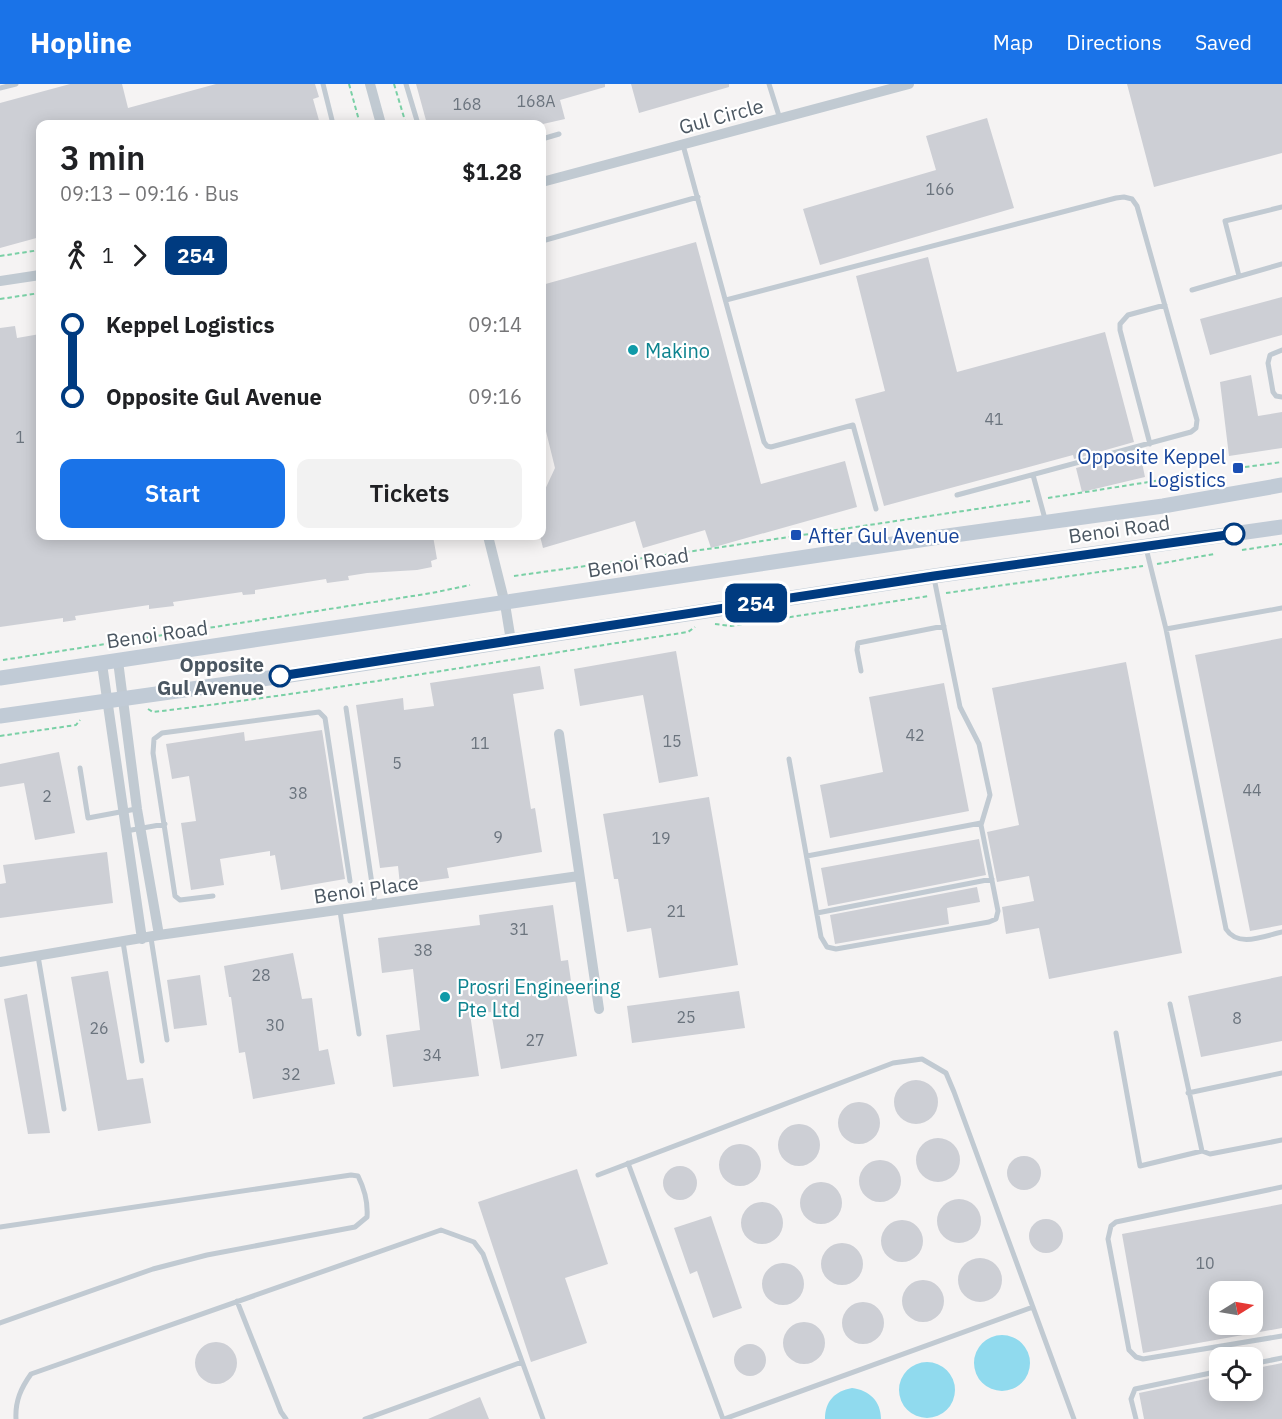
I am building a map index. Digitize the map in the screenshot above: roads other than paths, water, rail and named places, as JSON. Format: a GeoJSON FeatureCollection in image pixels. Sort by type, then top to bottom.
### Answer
{"type":"FeatureCollection","features":[{"type":"Feature","properties":{"kind":"main road","name":"Benoi Road"},"geometry":{"type":"LineString","coordinates":[[0,678],[1163,506],[1282,485]]}},
{"type":"Feature","properties":{"kind":"main road","name":"Benoi Road"},"geometry":{"type":"LineString","coordinates":[[0,716],[934,576],[1282,527]]}},
{"type":"Feature","properties":{"kind":"street"},"geometry":{"type":"LineString","coordinates":[[370,84],[380,120]]}},
{"type":"Feature","properties":{"kind":"street"},"geometry":{"type":"LineString","coordinates":[[862,84],[865,95]]}},
{"type":"Feature","properties":{"kind":"street","name":"Gul Circle"},"geometry":{"type":"LineString","coordinates":[[546,181],[909,84]]}},
{"type":"Feature","properties":{"kind":"street"},"geometry":{"type":"LineString","coordinates":[[0,281],[36,276]]}},
{"type":"Feature","properties":{"kind":"street"},"geometry":{"type":"LineString","coordinates":[[489,540],[505,604],[511,640]]}},
{"type":"Feature","properties":{"kind":"street"},"geometry":{"type":"LineString","coordinates":[[117,661],[140,828],[150,937]]}},
{"type":"Feature","properties":{"kind":"street"},"geometry":{"type":"LineString","coordinates":[[102,664],[126,831],[150,937]]}},
{"type":"Feature","properties":{"kind":"street"},"geometry":{"type":"LineString","coordinates":[[559,734],[599,1009]]}},
{"type":"Feature","properties":{"kind":"street","name":"Benoi Place"},"geometry":{"type":"LineString","coordinates":[[0,962],[150,937],[579,876]]}},
{"type":"Feature","properties":{"kind":"lane"},"geometry":{"type":"LineString","coordinates":[[0,88],[16,84]]}},
{"type":"Feature","properties":{"kind":"lane"},"geometry":{"type":"LineString","coordinates":[[323,84],[332,120]]}},
{"type":"Feature","properties":{"kind":"lane"},"geometry":{"type":"LineString","coordinates":[[406,84],[417,120]]}},
{"type":"Feature","properties":{"kind":"lane"},"geometry":{"type":"LineString","coordinates":[[769,84],[780,118]]}},
{"type":"Feature","properties":{"kind":"lane"},"geometry":{"type":"LineString","coordinates":[[546,138],[558,134]]}},
{"type":"Feature","properties":{"kind":"lane"},"geometry":{"type":"LineString","coordinates":[[683,145],[764,442],[767,446],[776,446],[853,425],[876,509]]}},
{"type":"Feature","properties":{"kind":"lane"},"geometry":{"type":"LineString","coordinates":[[546,240],[698,197]]}},
{"type":"Feature","properties":{"kind":"lane"},"geometry":{"type":"LineString","coordinates":[[726,300],[1124,197],[1132,199],[1137,206],[1197,424],[1194,431],[957,495]]}},
{"type":"Feature","properties":{"kind":"lane"},"geometry":{"type":"LineString","coordinates":[[1239,276],[1225,221],[1282,207]]}},
{"type":"Feature","properties":{"kind":"lane"},"geometry":{"type":"LineString","coordinates":[[1192,290],[1282,264]]}},
{"type":"Feature","properties":{"kind":"lane"},"geometry":{"type":"LineString","coordinates":[[1150,444],[1120,324],[1128,315],[1165,305]]}},
{"type":"Feature","properties":{"kind":"lane"},"geometry":{"type":"LineString","coordinates":[[1282,350],[1270,355],[1268,363],[1273,392],[1276,396],[1282,397]]}},
{"type":"Feature","properties":{"kind":"lane"},"geometry":{"type":"LineString","coordinates":[[1033,475],[1046,522]]}},
{"type":"Feature","properties":{"kind":"lane"},"geometry":{"type":"LineString","coordinates":[[1146,547],[1166,629],[1226,930],[1230,936],[1245,940],[1282,932]]}},
{"type":"Feature","properties":{"kind":"lane"},"geometry":{"type":"LineString","coordinates":[[789,759],[817,913],[827,947],[836,949],[996,919],[998,914],[981,823],[990,795],[979,744],[960,707],[934,576]]}},
{"type":"Feature","properties":{"kind":"lane"},"geometry":{"type":"LineString","coordinates":[[1166,629],[1282,608]]}},
{"type":"Feature","properties":{"kind":"lane"},"geometry":{"type":"LineString","coordinates":[[861,671],[858,643],[944,626]]}},
{"type":"Feature","properties":{"kind":"lane"},"geometry":{"type":"LineString","coordinates":[[346,708],[375,906]]}},
{"type":"Feature","properties":{"kind":"lane"},"geometry":{"type":"LineString","coordinates":[[213,896],[180,900],[175,896],[153,753],[154,739],[162,734],[319,712],[325,718],[350,881]]}},
{"type":"Feature","properties":{"kind":"lane"},"geometry":{"type":"LineString","coordinates":[[80,768],[88,818],[137,809]]}},
{"type":"Feature","properties":{"kind":"lane"},"geometry":{"type":"LineString","coordinates":[[807,856],[981,823]]}},
{"type":"Feature","properties":{"kind":"lane"},"geometry":{"type":"LineString","coordinates":[[126,831],[165,824]]}},
{"type":"Feature","properties":{"kind":"lane"},"geometry":{"type":"LineString","coordinates":[[817,913],[992,879]]}},
{"type":"Feature","properties":{"kind":"lane"},"geometry":{"type":"LineString","coordinates":[[340,911],[359,1034]]}},
{"type":"Feature","properties":{"kind":"lane"},"geometry":{"type":"LineString","coordinates":[[150,937],[167,1040]]}},
{"type":"Feature","properties":{"kind":"lane"},"geometry":{"type":"LineString","coordinates":[[123,942],[142,1060]]}},
{"type":"Feature","properties":{"kind":"lane"},"geometry":{"type":"LineString","coordinates":[[39,956],[64,1109]]}},
{"type":"Feature","properties":{"kind":"lane"},"geometry":{"type":"LineString","coordinates":[[1170,1004],[1202,1151]]}},
{"type":"Feature","properties":{"kind":"lane"},"geometry":{"type":"LineString","coordinates":[[1116,1034],[1140,1166],[1202,1151],[1210,1154],[1282,1140]]}},
{"type":"Feature","properties":{"kind":"lane"},"geometry":{"type":"LineString","coordinates":[[598,1174],[893,1063],[922,1059],[945,1073],[954,1092],[1074,1419]]}},
{"type":"Feature","properties":{"kind":"lane"},"geometry":{"type":"LineString","coordinates":[[1188,1093],[1282,1073]]}},
{"type":"Feature","properties":{"kind":"lane"},"geometry":{"type":"LineString","coordinates":[[628,1163],[723,1419],[1033,1307]]}},
{"type":"Feature","properties":{"kind":"lane"},"geometry":{"type":"LineString","coordinates":[[0,1227],[351,1175],[358,1176],[362,1184],[368,1210],[367,1217],[355,1227],[207,1255],[164,1266],[0,1323]]}},
{"type":"Feature","properties":{"kind":"lane"},"geometry":{"type":"LineString","coordinates":[[1282,1187],[1116,1222],[1111,1226],[1108,1239],[1130,1350],[1136,1357],[1143,1359],[1282,1336]]}},
{"type":"Feature","properties":{"kind":"lane"},"geometry":{"type":"LineString","coordinates":[[16,1419],[15,1409],[20,1390],[31,1374],[441,1230],[474,1242],[483,1254],[543,1419]]}},
{"type":"Feature","properties":{"kind":"lane"},"geometry":{"type":"LineString","coordinates":[[237,1301],[281,1412],[286,1419]]}},
{"type":"Feature","properties":{"kind":"lane"},"geometry":{"type":"LineString","coordinates":[[1263,1362],[1282,1358]]}},
{"type":"Feature","properties":{"kind":"lane"},"geometry":{"type":"LineString","coordinates":[[365,1419],[522,1362]]}},
{"type":"Feature","properties":{"kind":"lane"},"geometry":{"type":"LineString","coordinates":[[1136,1419],[1131,1399],[1135,1389],[1209,1373]]}},
{"type":"Feature","properties":{"kind":"water"},"geometry":{"type":"Polygon","coordinates":[[[996,1335],[1008,1335],[1018,1339],[1026,1347],[1030,1363],[1026,1379],[1018,1387],[1008,1391],[996,1391],[986,1387],[978,1379],[974,1369],[974,1357],[978,1347],[986,1339],[996,1335]]]}},
{"type":"Feature","properties":{"kind":"water"},"geometry":{"type":"Polygon","coordinates":[[[921,1362],[933,1362],[943,1366],[951,1374],[955,1390],[951,1406],[943,1414],[933,1418],[921,1418],[911,1414],[903,1406],[899,1396],[899,1384],[903,1374],[911,1366],[921,1362]]]}},
{"type":"Feature","properties":{"kind":"water"},"geometry":{"type":"Polygon","coordinates":[[[852,1388],[864,1391],[873,1398],[879,1407],[881,1419],[825,1419],[827,1407],[832,1398],[852,1388]]]}},
{"type":"Feature","properties":{"kind":"place","name":"Makino"},"geometry":{"type":"Point","coordinates":[633,350]}},
{"type":"Feature","properties":{"kind":"place","name":"Opposite Keppel Logistics"},"geometry":{"type":"Point","coordinates":[1238,468]}},
{"type":"Feature","properties":{"kind":"place","name":"After Gul Avenue"},"geometry":{"type":"Point","coordinates":[796,535]}},
{"type":"Feature","properties":{"kind":"place","name":"Opposite Gul Avenue"},"geometry":{"type":"Point","coordinates":[280,676]}},
{"type":"Feature","properties":{"kind":"place","name":"Prosri Engineering Pte Ltd"},"geometry":{"type":"Point","coordinates":[445,997]}}]}
